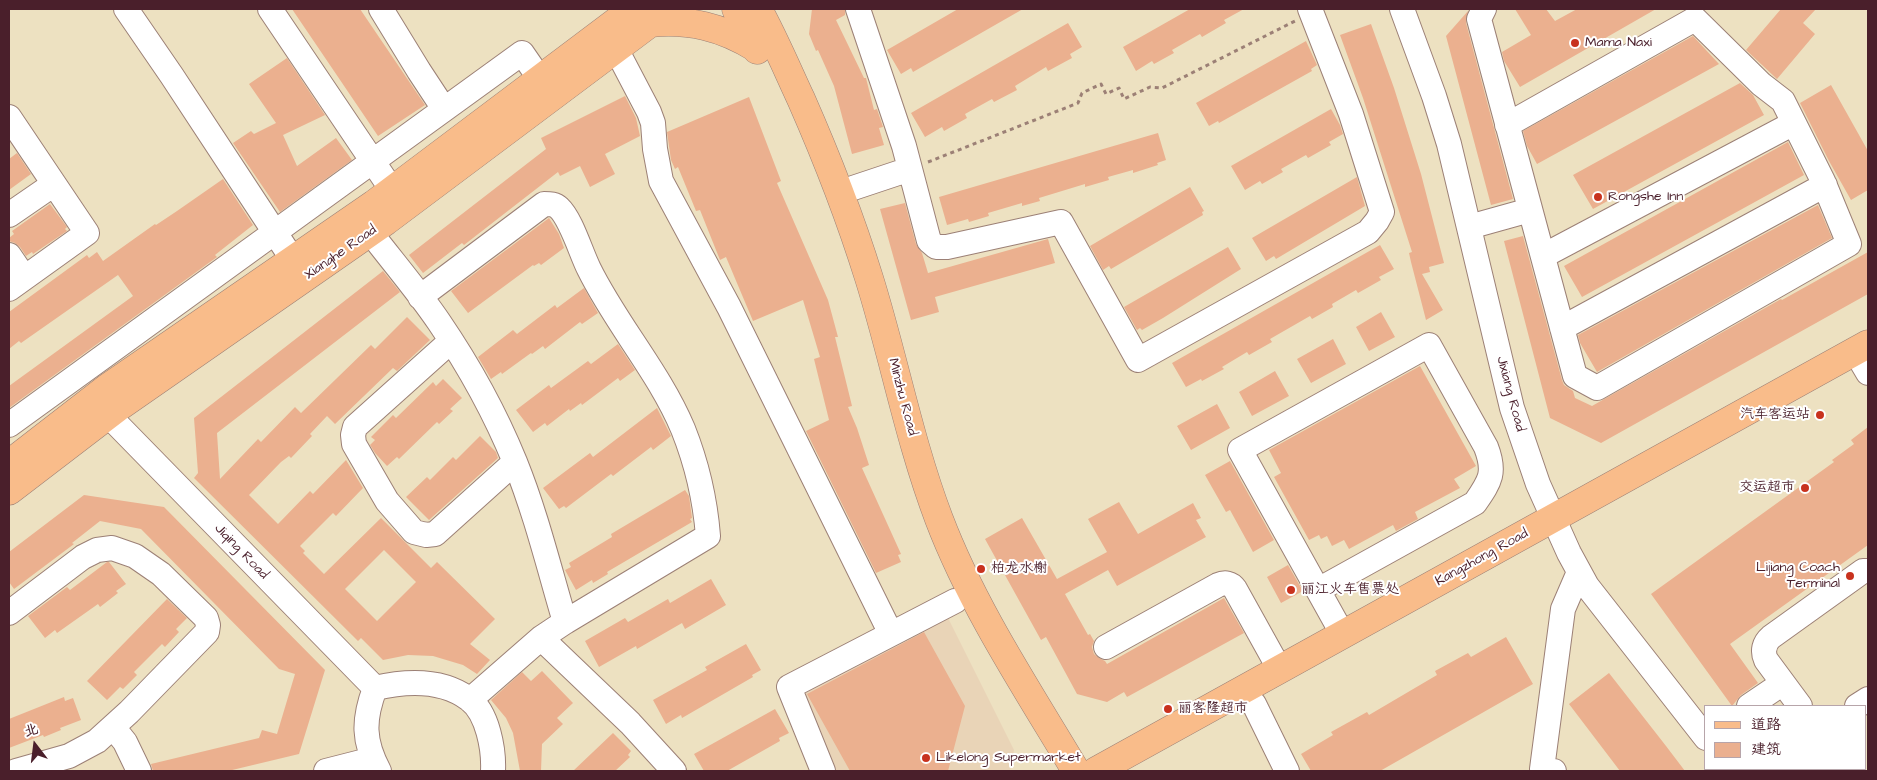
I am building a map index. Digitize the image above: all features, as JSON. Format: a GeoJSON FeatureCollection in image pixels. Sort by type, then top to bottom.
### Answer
{"type":"FeatureCollection","features":[{"type":"Feature","properties":{"kind":"main road","name":"Minzhu Road"},"geometry":{"type":"LineString","coordinates":[[736,9],[765,45],[841,192],[869,279],[915,448],[955,558],[979,608],[1076,771]]}},
{"type":"Feature","properties":{"kind":"main road","name":"Minzhu Road"},"geometry":{"type":"LineString","coordinates":[[758,9],[765,45],[823,199],[851,284],[897,454],[921,524],[955,601],[1054,771]]}},
{"type":"Feature","properties":{"kind":"main road"},"geometry":{"type":"LineString","coordinates":[[643,12],[678,22],[706,26],[765,45],[773,9]]}},
{"type":"Feature","properties":{"kind":"main road","name":"Xianghe Road"},"geometry":{"type":"LineString","coordinates":[[9,491],[108,415],[370,232],[616,49],[643,12]]}},
{"type":"Feature","properties":{"kind":"main road","name":"Xianghe Road"},"geometry":{"type":"LineString","coordinates":[[9,464],[107,388],[392,190],[540,79],[643,12]]}},
{"type":"Feature","properties":{"kind":"main road","name":"Kangzhong Road"},"geometry":{"type":"LineString","coordinates":[[1096,771],[1343,635],[1556,527],[1865,360]]}},
{"type":"Feature","properties":{"kind":"main road","name":"Kangzhong Road"},"geometry":{"type":"LineString","coordinates":[[1133,771],[1254,704],[1556,527]]}},
{"type":"Feature","properties":{"kind":"street"},"geometry":{"type":"LineString","coordinates":[[126,9],[293,260]]}},
{"type":"Feature","properties":{"kind":"street"},"geometry":{"type":"LineString","coordinates":[[270,9],[392,190]]}},
{"type":"Feature","properties":{"kind":"street"},"geometry":{"type":"LineString","coordinates":[[381,9],[444,109]]}},
{"type":"Feature","properties":{"kind":"street"},"geometry":{"type":"LineString","coordinates":[[858,9],[904,146],[929,241],[936,247],[947,247],[1061,222],[1138,360],[1368,232],[1380,216],[1382,212],[1351,114],[1314,10]]}},
{"type":"Feature","properties":{"kind":"street","name":"Jixiang Road"},"geometry":{"type":"LineString","coordinates":[[1402,9],[1449,144],[1512,408],[1524,446],[1556,527],[1587,586],[1704,734]]}},
{"type":"Feature","properties":{"kind":"street"},"geometry":{"type":"LineString","coordinates":[[1484,9],[1479,20],[1530,210],[1543,256],[1575,376],[1597,388],[1849,244],[1825,184],[1783,102],[1761,84],[1695,19],[1507,124]]}},
{"type":"Feature","properties":{"kind":"street"},"geometry":{"type":"LineString","coordinates":[[616,49],[653,123],[655,149],[661,181],[729,307],[891,634]]}},
{"type":"Feature","properties":{"kind":"street"},"geometry":{"type":"LineString","coordinates":[[9,425],[522,53],[540,79]]}},
{"type":"Feature","properties":{"kind":"street"},"geometry":{"type":"LineString","coordinates":[[1543,256],[1794,123]]}},
{"type":"Feature","properties":{"kind":"street"},"geometry":{"type":"LineString","coordinates":[[9,255],[17,283],[88,233],[11,126]]}},
{"type":"Feature","properties":{"kind":"street"},"geometry":{"type":"LineString","coordinates":[[841,192],[910,169]]}},
{"type":"Feature","properties":{"kind":"street"},"geometry":{"type":"LineString","coordinates":[[9,215],[54,184]]}},
{"type":"Feature","properties":{"kind":"street"},"geometry":{"type":"LineString","coordinates":[[1562,328],[1825,184]]}},
{"type":"Feature","properties":{"kind":"street"},"geometry":{"type":"LineString","coordinates":[[420,297],[544,204],[552,204],[559,208],[572,229],[600,290],[657,379],[682,428],[700,479],[708,536],[541,638],[470,700]]}},
{"type":"Feature","properties":{"kind":"street"},"geometry":{"type":"LineString","coordinates":[[1469,227],[1530,210]]}},
{"type":"Feature","properties":{"kind":"street"},"geometry":{"type":"LineString","coordinates":[[370,232],[451,341],[486,401],[515,462],[529,501],[565,622]]}},
{"type":"Feature","properties":{"kind":"street"},"geometry":{"type":"LineString","coordinates":[[451,341],[355,427],[353,435],[354,444],[387,501],[414,532],[426,535],[435,534],[515,462]]}},
{"type":"Feature","properties":{"kind":"street"},"geometry":{"type":"LineString","coordinates":[[1318,590],[1475,503],[1487,486],[1492,472],[1491,461],[1486,447],[1429,345],[1240,450],[1343,635]]}},
{"type":"Feature","properties":{"kind":"street","name":"Jiqing Road"},"geometry":{"type":"LineString","coordinates":[[108,415],[375,688]]}},
{"type":"Feature","properties":{"kind":"street"},"geometry":{"type":"LineString","coordinates":[[9,613],[90,553],[112,548],[135,556],[150,566],[206,618],[208,625],[207,632],[97,742],[83,750],[55,761],[16,771]]}},
{"type":"Feature","properties":{"kind":"street"},"geometry":{"type":"LineString","coordinates":[[1799,705],[1765,656],[1764,648],[1768,640],[1863,571],[1868,571]]}},
{"type":"Feature","properties":{"kind":"street"},"geometry":{"type":"LineString","coordinates":[[1554,771],[1542,768],[1543,759],[1563,609],[1579,572]]}},
{"type":"Feature","properties":{"kind":"street"},"geometry":{"type":"LineString","coordinates":[[1106,647],[1218,585],[1226,583],[1235,589],[1280,670]]}},
{"type":"Feature","properties":{"kind":"street"},"geometry":{"type":"LineString","coordinates":[[823,771],[789,687],[955,601]]}},
{"type":"Feature","properties":{"kind":"street"},"geometry":{"type":"LineString","coordinates":[[541,638],[630,723],[674,771]]}},
{"type":"Feature","properties":{"kind":"street"},"geometry":{"type":"LineString","coordinates":[[326,771],[376,765],[368,746],[366,720],[368,707],[375,688],[408,682],[424,683],[456,692],[470,700],[482,718],[489,734],[493,751],[493,771]]}},
{"type":"Feature","properties":{"kind":"street"},"geometry":{"type":"LineString","coordinates":[[1750,705],[1783,682]]}},
{"type":"Feature","properties":{"kind":"street"},"geometry":{"type":"LineString","coordinates":[[1254,704],[1287,771]]}},
{"type":"Feature","properties":{"kind":"street"},"geometry":{"type":"LineString","coordinates":[[113,727],[125,742],[139,771]]}},
{"type":"Feature","properties":{"kind":"path"},"geometry":{"type":"LineString","coordinates":[[910,169],[1078,103],[1082,93],[1101,84],[1106,94],[1119,88],[1124,99],[1150,88],[1162,88],[1314,10]]}},
{"type":"Feature","properties":{"kind":"shaded area"},"geometry":{"type":"Polygon","coordinates":[[[938,598],[1014,750],[1010,771],[812,771],[776,685],[938,598]]]}},
{"type":"Feature","properties":{"kind":"building"},"geometry":{"type":"Polygon","coordinates":[[[292,9],[360,9],[425,105],[378,136],[292,9]]]}},
{"type":"Feature","properties":{"kind":"building"},"geometry":{"type":"Polygon","coordinates":[[[812,9],[845,9],[845,15],[836,20],[864,78],[866,78],[874,110],[877,109],[883,127],[879,128],[884,145],[852,154],[834,86],[809,34],[812,9]]]}},
{"type":"Feature","properties":{"kind":"building"},"geometry":{"type":"Polygon","coordinates":[[[958,9],[1023,9],[913,72],[911,68],[901,74],[887,50],[958,9]]]}},
{"type":"Feature","properties":{"kind":"building"},"geometry":{"type":"Polygon","coordinates":[[[1190,9],[1244,9],[1224,20],[1226,23],[1202,37],[1200,34],[1172,50],[1174,53],[1154,64],[1152,61],[1136,71],[1123,47],[1190,9]]]}},
{"type":"Feature","properties":{"kind":"building"},"geometry":{"type":"Polygon","coordinates":[[[1515,9],[1546,9],[1555,21],[1577,9],[1656,9],[1520,87],[1504,61],[1502,52],[1531,35],[1515,9]]]}},
{"type":"Feature","properties":{"kind":"building"},"geometry":{"type":"Polygon","coordinates":[[[1781,9],[1816,9],[1803,23],[1815,34],[1777,79],[1746,50],[1781,9]]]}},
{"type":"Feature","properties":{"kind":"building"},"geometry":{"type":"Polygon","coordinates":[[[1468,11],[1466,23],[1513,199],[1491,205],[1446,36],[1468,11]]]}},
{"type":"Feature","properties":{"kind":"building"},"geometry":{"type":"Polygon","coordinates":[[[1068,23],[1082,47],[1070,54],[1072,58],[1048,71],[1046,67],[1015,86],[1017,90],[994,102],[992,99],[965,114],[967,118],[944,131],[942,127],[925,137],[911,113],[1068,23]]]}},
{"type":"Feature","properties":{"kind":"building"},"geometry":{"type":"Polygon","coordinates":[[[1371,24],[1394,88],[1421,174],[1444,263],[1429,267],[1430,272],[1422,274],[1443,310],[1426,320],[1409,253],[1412,252],[1363,98],[1340,35],[1371,24]]]}},
{"type":"Feature","properties":{"kind":"building"},"geometry":{"type":"Polygon","coordinates":[[[1693,36],[1719,64],[1537,164],[1527,146],[1523,131],[1693,36]]]}},
{"type":"Feature","properties":{"kind":"building"},"geometry":{"type":"Polygon","coordinates":[[[1306,41],[1317,65],[1311,69],[1312,71],[1219,123],[1218,121],[1209,126],[1196,103],[1306,41]]]}},
{"type":"Feature","properties":{"kind":"building"},"geometry":{"type":"Polygon","coordinates":[[[287,58],[325,115],[283,135],[297,166],[336,138],[352,160],[280,212],[233,143],[251,131],[254,134],[276,123],[249,84],[287,58]]]}},
{"type":"Feature","properties":{"kind":"building"},"geometry":{"type":"Polygon","coordinates":[[[1740,83],[1753,95],[1764,115],[1593,209],[1573,175],[1740,83]]]}},
{"type":"Feature","properties":{"kind":"building"},"geometry":{"type":"Polygon","coordinates":[[[1831,85],[1868,151],[1868,190],[1851,200],[1800,103],[1831,85]]]}},
{"type":"Feature","properties":{"kind":"building"},"geometry":{"type":"Polygon","coordinates":[[[625,96],[636,118],[640,136],[605,154],[615,174],[590,187],[580,166],[560,176],[558,172],[464,245],[462,243],[423,273],[409,255],[546,149],[541,138],[625,96]]]}},
{"type":"Feature","properties":{"kind":"building"},"geometry":{"type":"Polygon","coordinates":[[[749,97],[781,181],[777,183],[828,300],[838,337],[835,337],[852,406],[848,407],[869,465],[862,468],[901,554],[898,555],[901,562],[876,573],[806,431],[829,420],[814,359],[820,357],[803,300],[753,321],[726,257],[720,260],[700,210],[696,211],[678,167],[675,169],[671,160],[667,132],[749,97]]]}},
{"type":"Feature","properties":{"kind":"building"},"geometry":{"type":"Polygon","coordinates":[[[1331,109],[1343,134],[1329,142],[1331,145],[1308,158],[1306,155],[1281,169],[1283,172],[1262,184],[1260,181],[1245,190],[1231,166],[1331,109]]]}},
{"type":"Feature","properties":{"kind":"building"},"geometry":{"type":"Polygon","coordinates":[[[1158,133],[1166,160],[1157,163],[1158,165],[1133,173],[1133,170],[1108,177],[1109,180],[1085,187],[1085,184],[1039,198],[1040,201],[1022,206],[1022,203],[988,213],[989,216],[969,222],[968,219],[947,225],[939,197],[1158,133]]]}},
{"type":"Feature","properties":{"kind":"building"},"geometry":{"type":"Polygon","coordinates":[[[1788,142],[1804,175],[1582,297],[1564,266],[1788,142]]]}},
{"type":"Feature","properties":{"kind":"building"},"geometry":{"type":"Polygon","coordinates":[[[17,153],[31,174],[9,190],[9,159],[17,153]]]}},
{"type":"Feature","properties":{"kind":"building"},"geometry":{"type":"Polygon","coordinates":[[[1357,177],[1365,206],[1276,259],[1274,256],[1266,261],[1252,238],[1357,177]]]}},
{"type":"Feature","properties":{"kind":"building"},"geometry":{"type":"Polygon","coordinates":[[[223,179],[253,225],[215,255],[217,257],[9,408],[9,386],[133,296],[118,275],[21,343],[19,341],[9,349],[9,312],[87,255],[89,258],[97,252],[103,261],[223,179]]]}},
{"type":"Feature","properties":{"kind":"building"},"geometry":{"type":"Polygon","coordinates":[[[1190,187],[1204,211],[1202,212],[1203,215],[1111,269],[1109,266],[1103,270],[1090,246],[1190,187]]]}},
{"type":"Feature","properties":{"kind":"building"},"geometry":{"type":"Polygon","coordinates":[[[905,203],[916,244],[922,253],[928,273],[1048,239],[1055,263],[935,297],[939,312],[911,320],[880,209],[905,203]]]}},
{"type":"Feature","properties":{"kind":"building"},"geometry":{"type":"Polygon","coordinates":[[[50,204],[67,227],[65,229],[67,231],[33,254],[32,252],[26,256],[20,247],[9,241],[9,238],[14,234],[12,231],[50,204]]]}},
{"type":"Feature","properties":{"kind":"building"},"geometry":{"type":"Polygon","coordinates":[[[1818,205],[1832,238],[1597,372],[1580,343],[1578,335],[1818,205]]]}},
{"type":"Feature","properties":{"kind":"building"},"geometry":{"type":"Polygon","coordinates":[[[549,218],[559,234],[564,248],[541,265],[539,263],[533,265],[468,313],[451,291],[549,218]]]}},
{"type":"Feature","properties":{"kind":"building"},"geometry":{"type":"Polygon","coordinates":[[[1523,236],[1564,385],[1573,391],[1575,398],[1592,406],[1868,252],[1868,294],[1601,443],[1550,418],[1504,241],[1523,236]]]}},
{"type":"Feature","properties":{"kind":"building"},"geometry":{"type":"Polygon","coordinates":[[[1380,245],[1394,269],[1379,277],[1381,280],[1358,293],[1356,290],[1332,304],[1333,307],[1312,319],[1310,316],[1270,339],[1272,342],[1249,355],[1247,352],[1222,367],[1224,369],[1186,387],[1172,363],[1380,245]]]}},
{"type":"Feature","properties":{"kind":"building"},"geometry":{"type":"Polygon","coordinates":[[[1228,247],[1241,269],[1163,318],[1142,330],[1140,328],[1137,330],[1124,307],[1228,247]]]}},
{"type":"Feature","properties":{"kind":"building"},"geometry":{"type":"Polygon","coordinates":[[[383,271],[400,292],[217,433],[220,479],[258,439],[261,442],[295,407],[301,413],[371,345],[375,349],[407,317],[430,340],[397,371],[393,368],[335,424],[327,416],[310,434],[312,436],[291,458],[289,456],[281,462],[249,495],[278,524],[310,491],[313,494],[346,460],[363,488],[336,516],[333,513],[300,546],[305,551],[303,553],[324,574],[381,518],[431,568],[437,562],[495,619],[470,644],[490,660],[477,674],[463,665],[433,656],[408,655],[383,660],[361,638],[358,641],[194,478],[198,473],[194,418],[383,271]],[[384,550],[345,589],[377,621],[416,582],[384,550]]]}},
{"type":"Feature","properties":{"kind":"building"},"geometry":{"type":"Polygon","coordinates":[[[584,288],[598,313],[582,324],[580,322],[545,349],[543,346],[502,374],[501,372],[491,379],[478,357],[513,330],[517,334],[555,305],[557,308],[584,288]]]}},
{"type":"Feature","properties":{"kind":"building"},"geometry":{"type":"Polygon","coordinates":[[[1381,312],[1395,337],[1369,351],[1356,327],[1381,312]]]}},
{"type":"Feature","properties":{"kind":"building"},"geometry":{"type":"Polygon","coordinates":[[[1333,339],[1346,364],[1311,383],[1297,359],[1333,339]]]}},
{"type":"Feature","properties":{"kind":"building"},"geometry":{"type":"Polygon","coordinates":[[[618,344],[635,370],[620,381],[618,378],[582,405],[581,403],[570,411],[569,409],[547,426],[545,423],[533,432],[516,410],[549,385],[551,388],[588,361],[591,364],[618,344]]]}},
{"type":"Feature","properties":{"kind":"building"},"geometry":{"type":"Polygon","coordinates":[[[1420,366],[1476,466],[1454,479],[1460,488],[1415,512],[1418,519],[1396,531],[1393,525],[1349,549],[1344,540],[1332,546],[1327,536],[1321,539],[1319,535],[1309,540],[1274,477],[1281,473],[1269,450],[1420,366]]]}},
{"type":"Feature","properties":{"kind":"building"},"geometry":{"type":"Polygon","coordinates":[[[1275,371],[1289,396],[1252,416],[1239,392],[1275,371]]]}},
{"type":"Feature","properties":{"kind":"building"},"geometry":{"type":"Polygon","coordinates":[[[443,379],[462,398],[450,409],[453,411],[439,424],[437,422],[399,459],[397,457],[387,466],[370,445],[375,440],[371,437],[393,415],[396,418],[433,382],[436,386],[443,379]]]}},
{"type":"Feature","properties":{"kind":"building"},"geometry":{"type":"Polygon","coordinates":[[[1217,404],[1230,428],[1191,450],[1177,426],[1217,404]]]}},
{"type":"Feature","properties":{"kind":"building"},"geometry":{"type":"Polygon","coordinates":[[[657,408],[671,436],[653,450],[651,447],[613,476],[611,474],[566,508],[564,506],[559,509],[543,488],[590,453],[593,457],[657,408]]]}},
{"type":"Feature","properties":{"kind":"building"},"geometry":{"type":"Polygon","coordinates":[[[1868,427],[1868,545],[1730,644],[1758,683],[1741,695],[1731,705],[1651,594],[1834,462],[1832,460],[1854,444],[1851,440],[1868,427]]]}},
{"type":"Feature","properties":{"kind":"building"},"geometry":{"type":"Polygon","coordinates":[[[480,436],[496,452],[498,458],[429,520],[406,497],[427,477],[430,480],[453,457],[456,460],[480,436]]]}},
{"type":"Feature","properties":{"kind":"building"},"geometry":{"type":"Polygon","coordinates":[[[1230,461],[1274,540],[1253,552],[1230,510],[1226,512],[1205,475],[1230,461]]]}},
{"type":"Feature","properties":{"kind":"building"},"geometry":{"type":"Polygon","coordinates":[[[685,490],[689,496],[692,518],[690,519],[692,522],[607,572],[608,574],[593,583],[592,580],[576,590],[565,570],[571,567],[569,563],[612,537],[611,534],[685,490]]]}},
{"type":"Feature","properties":{"kind":"building"},"geometry":{"type":"Polygon","coordinates":[[[84,495],[164,507],[325,670],[299,754],[228,771],[153,771],[151,764],[259,738],[262,730],[277,734],[295,674],[279,669],[141,529],[100,521],[72,543],[74,544],[14,589],[9,582],[9,552],[84,495]]]}},
{"type":"Feature","properties":{"kind":"building"},"geometry":{"type":"Polygon","coordinates":[[[1119,502],[1138,534],[1193,503],[1201,518],[1196,520],[1206,537],[1117,586],[1108,570],[1065,594],[1088,635],[1090,634],[1094,641],[1092,647],[1094,654],[1107,664],[1224,598],[1244,633],[1127,697],[1124,692],[1107,702],[1077,694],[1046,637],[1041,640],[985,539],[1022,518],[1057,579],[1107,552],[1088,519],[1119,502]]]}},
{"type":"Feature","properties":{"kind":"building"},"geometry":{"type":"Polygon","coordinates":[[[109,562],[126,584],[100,607],[98,604],[57,633],[55,630],[45,638],[28,616],[67,587],[70,590],[109,562]]]}},
{"type":"Feature","properties":{"kind":"building"},"geometry":{"type":"Polygon","coordinates":[[[1288,565],[1303,591],[1281,603],[1267,577],[1288,565]]]}},
{"type":"Feature","properties":{"kind":"building"},"geometry":{"type":"Polygon","coordinates":[[[711,579],[726,605],[685,629],[682,623],[637,649],[636,646],[599,667],[585,641],[625,618],[628,622],[668,599],[670,603],[711,579]]]}},
{"type":"Feature","properties":{"kind":"building"},"geometry":{"type":"Polygon","coordinates":[[[167,599],[187,618],[176,629],[179,632],[165,647],[162,644],[134,672],[137,675],[123,689],[120,687],[107,700],[87,681],[167,599]]]}},
{"type":"Feature","properties":{"kind":"building"},"geometry":{"type":"Polygon","coordinates":[[[924,632],[965,706],[948,771],[850,771],[807,694],[924,632]]]}},
{"type":"Feature","properties":{"kind":"building"},"geometry":{"type":"Polygon","coordinates":[[[1506,637],[1533,684],[1380,771],[1311,771],[1301,754],[1333,735],[1331,732],[1367,712],[1369,715],[1437,675],[1435,671],[1468,653],[1471,657],[1506,637]]]}},
{"type":"Feature","properties":{"kind":"building"},"geometry":{"type":"Polygon","coordinates":[[[746,644],[761,670],[752,675],[753,677],[682,718],[681,715],[666,724],[653,700],[707,670],[705,667],[746,644]]]}},
{"type":"Feature","properties":{"kind":"building"},"geometry":{"type":"Polygon","coordinates":[[[542,671],[573,703],[557,718],[563,724],[542,744],[541,771],[520,771],[513,733],[506,718],[491,700],[522,672],[531,681],[542,671]]]}},
{"type":"Feature","properties":{"kind":"building"},"geometry":{"type":"Polygon","coordinates":[[[1609,673],[1685,771],[1620,771],[1569,704],[1609,673]]]}},
{"type":"Feature","properties":{"kind":"building"},"geometry":{"type":"Polygon","coordinates":[[[64,697],[65,701],[73,698],[81,720],[44,737],[43,735],[9,748],[9,719],[64,697]]]}},
{"type":"Feature","properties":{"kind":"building"},"geometry":{"type":"Polygon","coordinates":[[[775,709],[789,733],[779,738],[780,741],[727,771],[704,771],[694,754],[775,709]]]}},
{"type":"Feature","properties":{"kind":"building"},"geometry":{"type":"Polygon","coordinates":[[[613,733],[631,751],[628,755],[630,757],[615,771],[573,771],[613,733]]]}},
{"type":"Feature","properties":{"kind":"place","name":"Mama Naxi"},"geometry":{"type":"Point","coordinates":[1575,43]}},
{"type":"Feature","properties":{"kind":"place","name":"Rongshe Inn"},"geometry":{"type":"Point","coordinates":[1598,197]}},
{"type":"Feature","properties":{"kind":"place","name":"汽车客运站"},"geometry":{"type":"Point","coordinates":[1820,415]}},
{"type":"Feature","properties":{"kind":"place","name":"交运超市"},"geometry":{"type":"Point","coordinates":[1805,488]}},
{"type":"Feature","properties":{"kind":"place","name":"柏龙水榭"},"geometry":{"type":"Point","coordinates":[981,569]}},
{"type":"Feature","properties":{"kind":"place","name":"Lijiang Coach Terminal"},"geometry":{"type":"Point","coordinates":[1850,576]}},
{"type":"Feature","properties":{"kind":"place","name":"丽江火车售票处"},"geometry":{"type":"Point","coordinates":[1291,590]}},
{"type":"Feature","properties":{"kind":"place","name":"丽客隆超市"},"geometry":{"type":"Point","coordinates":[1168,709]}},
{"type":"Feature","properties":{"kind":"place","name":"Likelong Supermarket"},"geometry":{"type":"Point","coordinates":[926,758]}}]}
